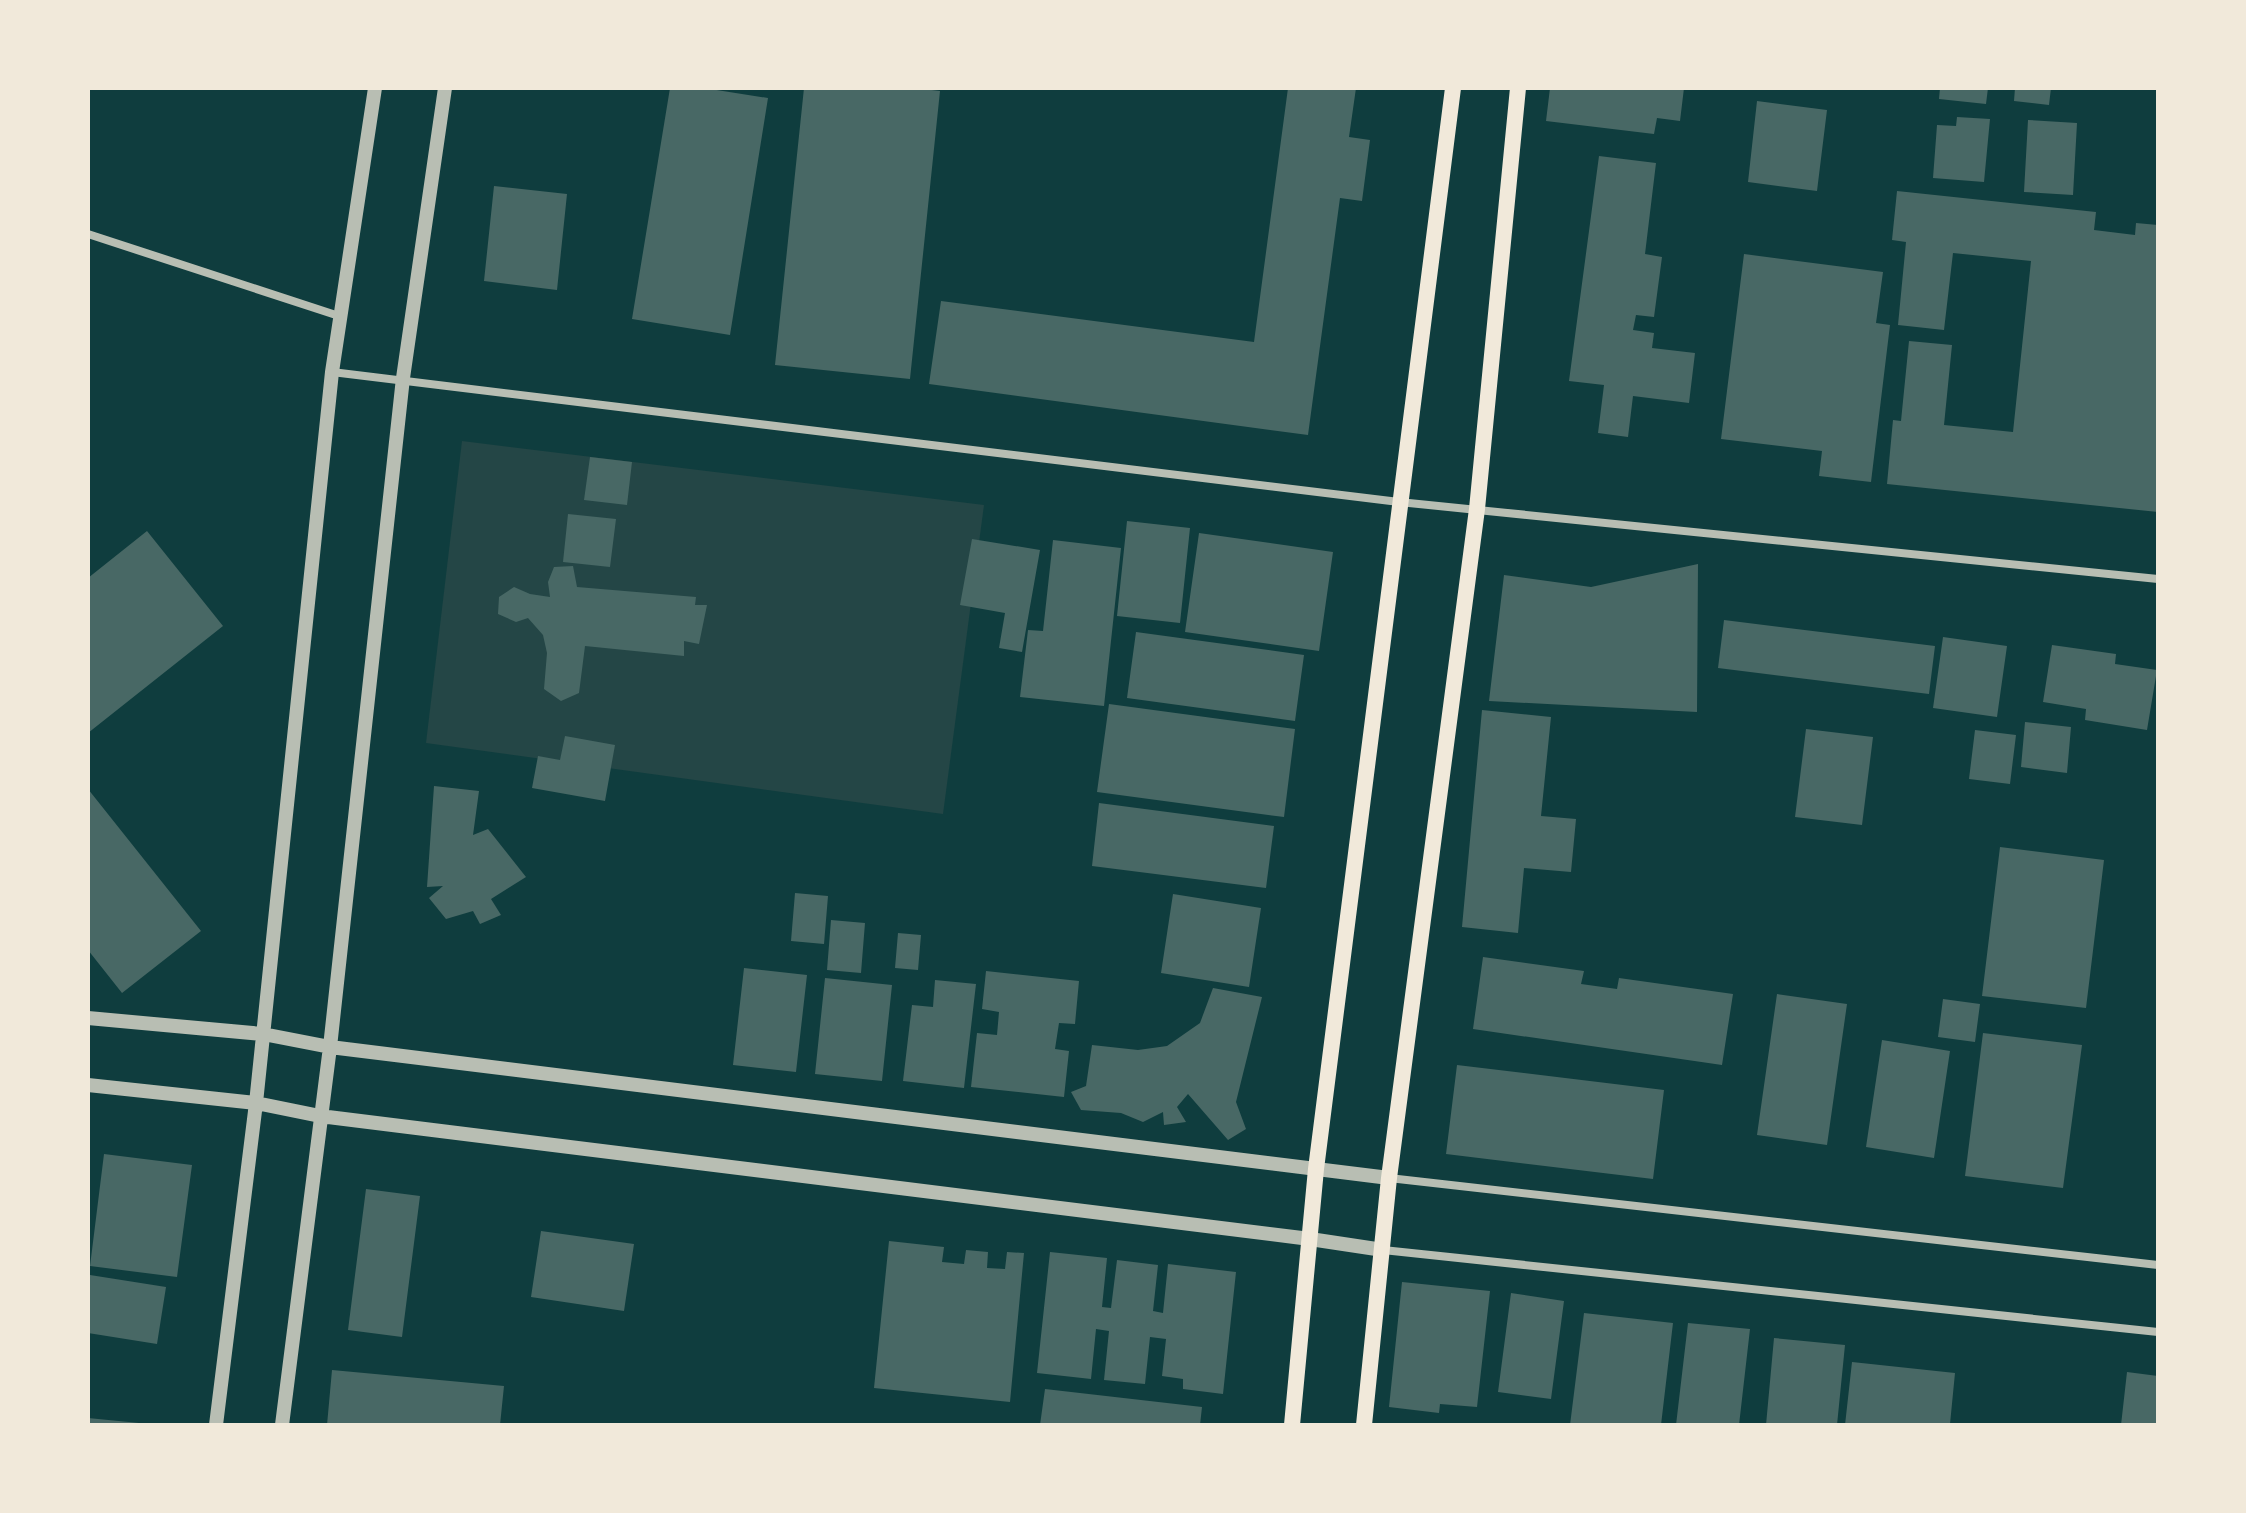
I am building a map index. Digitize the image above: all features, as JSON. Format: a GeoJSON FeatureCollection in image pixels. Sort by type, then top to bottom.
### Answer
{"type":"FeatureCollection","features":[{"type":"Feature","properties":{"kind":"main road"},"geometry":{"type":"LineString","coordinates":[[1292,1425],[1316,1169],[1453,88]]}},
{"type":"Feature","properties":{"kind":"main road"},"geometry":{"type":"LineString","coordinates":[[1364,1425],[1389,1178],[1477,509],[1518,88]]}},
{"type":"Feature","properties":{"kind":"street"},"geometry":{"type":"LineString","coordinates":[[216,1425],[256,1103],[332,372],[375,88]]}},
{"type":"Feature","properties":{"kind":"street"},"geometry":{"type":"LineString","coordinates":[[282,1425],[330,1047],[403,378],[445,88]]}},
{"type":"Feature","properties":{"kind":"street"},"geometry":{"type":"LineString","coordinates":[[88,234],[339,316]]}},
{"type":"Feature","properties":{"kind":"street"},"geometry":{"type":"LineString","coordinates":[[332,372],[403,378],[1399,502],[2158,579]]}},
{"type":"Feature","properties":{"kind":"street"},"geometry":{"type":"LineString","coordinates":[[88,1018],[263,1034],[330,1047],[1389,1178],[2158,1265]]}},
{"type":"Feature","properties":{"kind":"street"},"geometry":{"type":"LineString","coordinates":[[88,1085],[256,1103],[320,1116],[1383,1250],[2158,1332]]}},
{"type":"Feature","properties":{"kind":"shaded area"},"geometry":{"type":"Polygon","coordinates":[[[462,441],[984,505],[943,814],[426,743],[462,441]]]}},
{"type":"Feature","properties":{"kind":"building"},"geometry":{"type":"Polygon","coordinates":[[[670,88],[704,88],[768,98],[730,335],[632,319],[670,88]]]}},
{"type":"Feature","properties":{"kind":"building"},"geometry":{"type":"Polygon","coordinates":[[[804,88],[915,88],[940,91],[910,379],[775,365],[804,88]]]}},
{"type":"Feature","properties":{"kind":"building"},"geometry":{"type":"Polygon","coordinates":[[[1288,88],[1356,88],[1349,137],[1370,140],[1362,201],[1340,198],[1308,435],[929,384],[941,301],[1254,342],[1288,88]]]}},
{"type":"Feature","properties":{"kind":"building"},"geometry":{"type":"Polygon","coordinates":[[[1550,88],[1684,88],[1680,121],[1657,118],[1654,134],[1546,121],[1550,88]]]}},
{"type":"Feature","properties":{"kind":"building"},"geometry":{"type":"Polygon","coordinates":[[[1940,88],[1988,88],[1986,104],[1939,99],[1940,88]]]}},
{"type":"Feature","properties":{"kind":"building"},"geometry":{"type":"Polygon","coordinates":[[[2015,88],[2051,88],[2049,105],[2014,101],[2015,88]]]}},
{"type":"Feature","properties":{"kind":"building"},"geometry":{"type":"Polygon","coordinates":[[[1757,101],[1827,110],[1817,191],[1748,182],[1757,101]]]}},
{"type":"Feature","properties":{"kind":"building"},"geometry":{"type":"Polygon","coordinates":[[[1957,117],[1990,119],[1984,182],[1933,178],[1937,125],[1956,126],[1957,117]]]}},
{"type":"Feature","properties":{"kind":"building"},"geometry":{"type":"Polygon","coordinates":[[[2028,120],[2077,123],[2073,195],[2024,192],[2028,120]]]}},
{"type":"Feature","properties":{"kind":"building"},"geometry":{"type":"Polygon","coordinates":[[[1599,156],[1656,163],[1645,254],[1662,257],[1654,317],[1636,315],[1633,330],[1654,333],[1652,348],[1695,353],[1689,403],[1633,396],[1628,437],[1598,433],[1604,385],[1569,381],[1599,156]]]}},
{"type":"Feature","properties":{"kind":"building"},"geometry":{"type":"Polygon","coordinates":[[[494,186],[567,194],[557,290],[484,281],[494,186]]]}},
{"type":"Feature","properties":{"kind":"building"},"geometry":{"type":"Polygon","coordinates":[[[1897,191],[2096,212],[2094,230],[2135,235],[2136,223],[2158,225],[2158,512],[1887,484],[1893,420],[1901,421],[1909,341],[1952,345],[1944,425],[2013,432],[2031,261],[1953,253],[1944,330],[1898,325],[1906,242],[1892,240],[1897,191]]]}},
{"type":"Feature","properties":{"kind":"building"},"geometry":{"type":"Polygon","coordinates":[[[1744,254],[1883,272],[1876,323],[1890,325],[1871,482],[1819,476],[1822,451],[1721,439],[1744,254]]]}},
{"type":"Feature","properties":{"kind":"building"},"geometry":{"type":"Polygon","coordinates":[[[590,457],[632,462],[627,505],[584,500],[590,457]]]}},
{"type":"Feature","properties":{"kind":"building"},"geometry":{"type":"Polygon","coordinates":[[[568,514],[616,519],[610,567],[563,562],[568,514]]]}},
{"type":"Feature","properties":{"kind":"building"},"geometry":{"type":"Polygon","coordinates":[[[1127,521],[1190,528],[1180,623],[1117,616],[1127,521]]]}},
{"type":"Feature","properties":{"kind":"building"},"geometry":{"type":"Polygon","coordinates":[[[147,531],[223,626],[88,733],[88,578],[147,531]]]}},
{"type":"Feature","properties":{"kind":"building"},"geometry":{"type":"Polygon","coordinates":[[[1199,533],[1333,552],[1319,651],[1185,632],[1199,533]]]}},
{"type":"Feature","properties":{"kind":"building"},"geometry":{"type":"Polygon","coordinates":[[[972,539],[1040,550],[1022,652],[999,648],[1005,613],[960,605],[972,539]]]}},
{"type":"Feature","properties":{"kind":"building"},"geometry":{"type":"Polygon","coordinates":[[[1053,540],[1121,548],[1104,706],[1020,697],[1028,630],[1043,631],[1053,540]]]}},
{"type":"Feature","properties":{"kind":"building"},"geometry":{"type":"Polygon","coordinates":[[[1698,564],[1697,712],[1489,701],[1504,575],[1591,587],[1698,564]]]}},
{"type":"Feature","properties":{"kind":"building"},"geometry":{"type":"Polygon","coordinates":[[[573,566],[577,587],[696,597],[695,605],[707,605],[699,644],[684,641],[684,656],[585,646],[579,693],[561,701],[544,689],[547,653],[543,635],[528,618],[516,622],[498,614],[499,597],[514,587],[530,594],[550,597],[548,582],[554,567],[573,566]]]}},
{"type":"Feature","properties":{"kind":"building"},"geometry":{"type":"Polygon","coordinates":[[[1724,620],[1935,646],[1929,694],[1718,668],[1724,620]]]}},
{"type":"Feature","properties":{"kind":"building"},"geometry":{"type":"Polygon","coordinates":[[[1136,632],[1304,655],[1295,721],[1127,698],[1136,632]]]}},
{"type":"Feature","properties":{"kind":"building"},"geometry":{"type":"Polygon","coordinates":[[[1943,637],[2007,646],[1997,717],[1933,708],[1943,637]]]}},
{"type":"Feature","properties":{"kind":"building"},"geometry":{"type":"Polygon","coordinates":[[[2052,645],[2116,654],[2115,664],[2157,670],[2147,730],[2085,720],[2086,709],[2043,702],[2052,645]]]}},
{"type":"Feature","properties":{"kind":"building"},"geometry":{"type":"Polygon","coordinates":[[[1109,704],[1295,729],[1284,817],[1097,792],[1109,704]]]}},
{"type":"Feature","properties":{"kind":"building"},"geometry":{"type":"Polygon","coordinates":[[[1482,710],[1551,717],[1541,816],[1576,819],[1571,872],[1524,868],[1518,933],[1462,927],[1482,710]]]}},
{"type":"Feature","properties":{"kind":"building"},"geometry":{"type":"Polygon","coordinates":[[[2025,722],[2071,727],[2067,773],[2021,767],[2025,722]]]}},
{"type":"Feature","properties":{"kind":"building"},"geometry":{"type":"Polygon","coordinates":[[[1806,729],[1873,737],[1862,825],[1795,817],[1806,729]]]}},
{"type":"Feature","properties":{"kind":"building"},"geometry":{"type":"Polygon","coordinates":[[[1975,730],[2016,735],[2010,784],[1969,779],[1975,730]]]}},
{"type":"Feature","properties":{"kind":"building"},"geometry":{"type":"Polygon","coordinates":[[[565,736],[615,745],[605,801],[532,788],[538,756],[560,760],[565,736]]]}},
{"type":"Feature","properties":{"kind":"building"},"geometry":{"type":"Polygon","coordinates":[[[434,786],[479,791],[473,835],[488,829],[526,877],[491,899],[501,915],[480,924],[473,911],[446,919],[429,898],[443,886],[427,887],[434,786]]]}},
{"type":"Feature","properties":{"kind":"building"},"geometry":{"type":"Polygon","coordinates":[[[88,789],[201,931],[122,993],[88,950],[88,789]]]}},
{"type":"Feature","properties":{"kind":"building"},"geometry":{"type":"Polygon","coordinates":[[[1099,803],[1274,826],[1266,888],[1092,866],[1099,803]]]}},
{"type":"Feature","properties":{"kind":"building"},"geometry":{"type":"Polygon","coordinates":[[[2000,847],[2104,860],[2086,1008],[1982,996],[2000,847]]]}},
{"type":"Feature","properties":{"kind":"building"},"geometry":{"type":"Polygon","coordinates":[[[795,893],[828,896],[824,944],[791,941],[795,893]]]}},
{"type":"Feature","properties":{"kind":"building"},"geometry":{"type":"Polygon","coordinates":[[[1173,894],[1261,908],[1249,987],[1161,973],[1173,894]]]}},
{"type":"Feature","properties":{"kind":"building"},"geometry":{"type":"Polygon","coordinates":[[[831,920],[865,923],[861,973],[827,970],[831,920]]]}},
{"type":"Feature","properties":{"kind":"building"},"geometry":{"type":"Polygon","coordinates":[[[898,933],[921,935],[918,970],[895,968],[898,933]]]}},
{"type":"Feature","properties":{"kind":"building"},"geometry":{"type":"Polygon","coordinates":[[[1483,957],[1584,971],[1581,984],[1617,989],[1619,978],[1733,994],[1722,1065],[1473,1029],[1483,957]]]}},
{"type":"Feature","properties":{"kind":"building"},"geometry":{"type":"Polygon","coordinates":[[[744,968],[807,975],[796,1072],[733,1065],[744,968]]]}},
{"type":"Feature","properties":{"kind":"building"},"geometry":{"type":"Polygon","coordinates":[[[986,971],[1079,981],[1075,1024],[1059,1023],[1055,1049],[1069,1051],[1064,1097],[971,1087],[977,1033],[997,1035],[999,1012],[982,1009],[986,971]]]}},
{"type":"Feature","properties":{"kind":"building"},"geometry":{"type":"Polygon","coordinates":[[[825,978],[892,985],[882,1081],[815,1074],[825,978]]]}},
{"type":"Feature","properties":{"kind":"building"},"geometry":{"type":"Polygon","coordinates":[[[935,980],[976,984],[964,1088],[903,1081],[912,1005],[933,1007],[935,980]]]}},
{"type":"Feature","properties":{"kind":"building"},"geometry":{"type":"Polygon","coordinates":[[[1213,988],[1262,997],[1236,1102],[1246,1129],[1228,1140],[1188,1094],[1177,1107],[1186,1122],[1164,1125],[1163,1112],[1143,1122],[1121,1113],[1081,1110],[1071,1092],[1086,1086],[1092,1045],[1138,1050],[1167,1046],[1200,1023],[1213,988]]]}},
{"type":"Feature","properties":{"kind":"building"},"geometry":{"type":"Polygon","coordinates":[[[1777,994],[1847,1004],[1827,1145],[1757,1135],[1777,994]]]}},
{"type":"Feature","properties":{"kind":"building"},"geometry":{"type":"Polygon","coordinates":[[[1943,999],[1980,1004],[1975,1042],[1938,1037],[1943,999]]]}},
{"type":"Feature","properties":{"kind":"building"},"geometry":{"type":"Polygon","coordinates":[[[1983,1033],[2082,1045],[2063,1188],[1965,1176],[1983,1033]]]}},
{"type":"Feature","properties":{"kind":"building"},"geometry":{"type":"Polygon","coordinates":[[[1882,1040],[1950,1051],[1934,1158],[1866,1147],[1882,1040]]]}},
{"type":"Feature","properties":{"kind":"building"},"geometry":{"type":"Polygon","coordinates":[[[1457,1065],[1664,1090],[1653,1179],[1446,1154],[1457,1065]]]}},
{"type":"Feature","properties":{"kind":"building"},"geometry":{"type":"Polygon","coordinates":[[[104,1154],[192,1165],[177,1277],[90,1266],[104,1154]]]}},
{"type":"Feature","properties":{"kind":"building"},"geometry":{"type":"Polygon","coordinates":[[[366,1189],[420,1196],[402,1337],[348,1330],[366,1189]]]}},
{"type":"Feature","properties":{"kind":"building"},"geometry":{"type":"Polygon","coordinates":[[[541,1231],[634,1244],[624,1311],[531,1297],[541,1231]]]}},
{"type":"Feature","properties":{"kind":"building"},"geometry":{"type":"Polygon","coordinates":[[[889,1241],[944,1247],[942,1262],[964,1264],[966,1250],[988,1252],[987,1268],[1005,1269],[1007,1252],[1024,1253],[1010,1402],[874,1388],[889,1241]]]}},
{"type":"Feature","properties":{"kind":"building"},"geometry":{"type":"Polygon","coordinates":[[[1050,1252],[1107,1258],[1102,1307],[1111,1308],[1117,1260],[1158,1265],[1153,1311],[1163,1313],[1168,1264],[1236,1272],[1223,1394],[1183,1389],[1183,1379],[1162,1376],[1166,1339],[1150,1337],[1145,1384],[1104,1380],[1109,1331],[1096,1329],[1091,1379],[1037,1373],[1050,1252]]]}},
{"type":"Feature","properties":{"kind":"building"},"geometry":{"type":"Polygon","coordinates":[[[90,1275],[166,1287],[157,1344],[88,1333],[90,1275]]]}},
{"type":"Feature","properties":{"kind":"building"},"geometry":{"type":"Polygon","coordinates":[[[1402,1282],[1490,1291],[1477,1407],[1440,1404],[1439,1413],[1389,1407],[1402,1282]]]}},
{"type":"Feature","properties":{"kind":"building"},"geometry":{"type":"Polygon","coordinates":[[[1511,1293],[1564,1301],[1551,1399],[1498,1392],[1511,1293]]]}},
{"type":"Feature","properties":{"kind":"building"},"geometry":{"type":"Polygon","coordinates":[[[1584,1313],[1673,1323],[1661,1425],[1570,1425],[1584,1313]]]}},
{"type":"Feature","properties":{"kind":"building"},"geometry":{"type":"Polygon","coordinates":[[[1688,1323],[1750,1329],[1739,1425],[1676,1425],[1688,1323]]]}},
{"type":"Feature","properties":{"kind":"building"},"geometry":{"type":"Polygon","coordinates":[[[1774,1338],[1845,1345],[1837,1425],[1766,1425],[1774,1338]]]}},
{"type":"Feature","properties":{"kind":"building"},"geometry":{"type":"Polygon","coordinates":[[[1852,1362],[1955,1373],[1950,1424],[1845,1425],[1852,1362]]]}},
{"type":"Feature","properties":{"kind":"building"},"geometry":{"type":"Polygon","coordinates":[[[332,1370],[504,1386],[500,1425],[327,1425],[332,1370]]]}},
{"type":"Feature","properties":{"kind":"building"},"geometry":{"type":"Polygon","coordinates":[[[2127,1372],[2158,1376],[2158,1425],[2121,1425],[2127,1372]]]}},
{"type":"Feature","properties":{"kind":"building"},"geometry":{"type":"Polygon","coordinates":[[[1045,1389],[1202,1407],[1200,1425],[1040,1425],[1045,1389]]]}},
{"type":"Feature","properties":{"kind":"building"},"geometry":{"type":"Polygon","coordinates":[[[88,1418],[139,1423],[139,1425],[88,1425],[88,1418]]]}}]}
